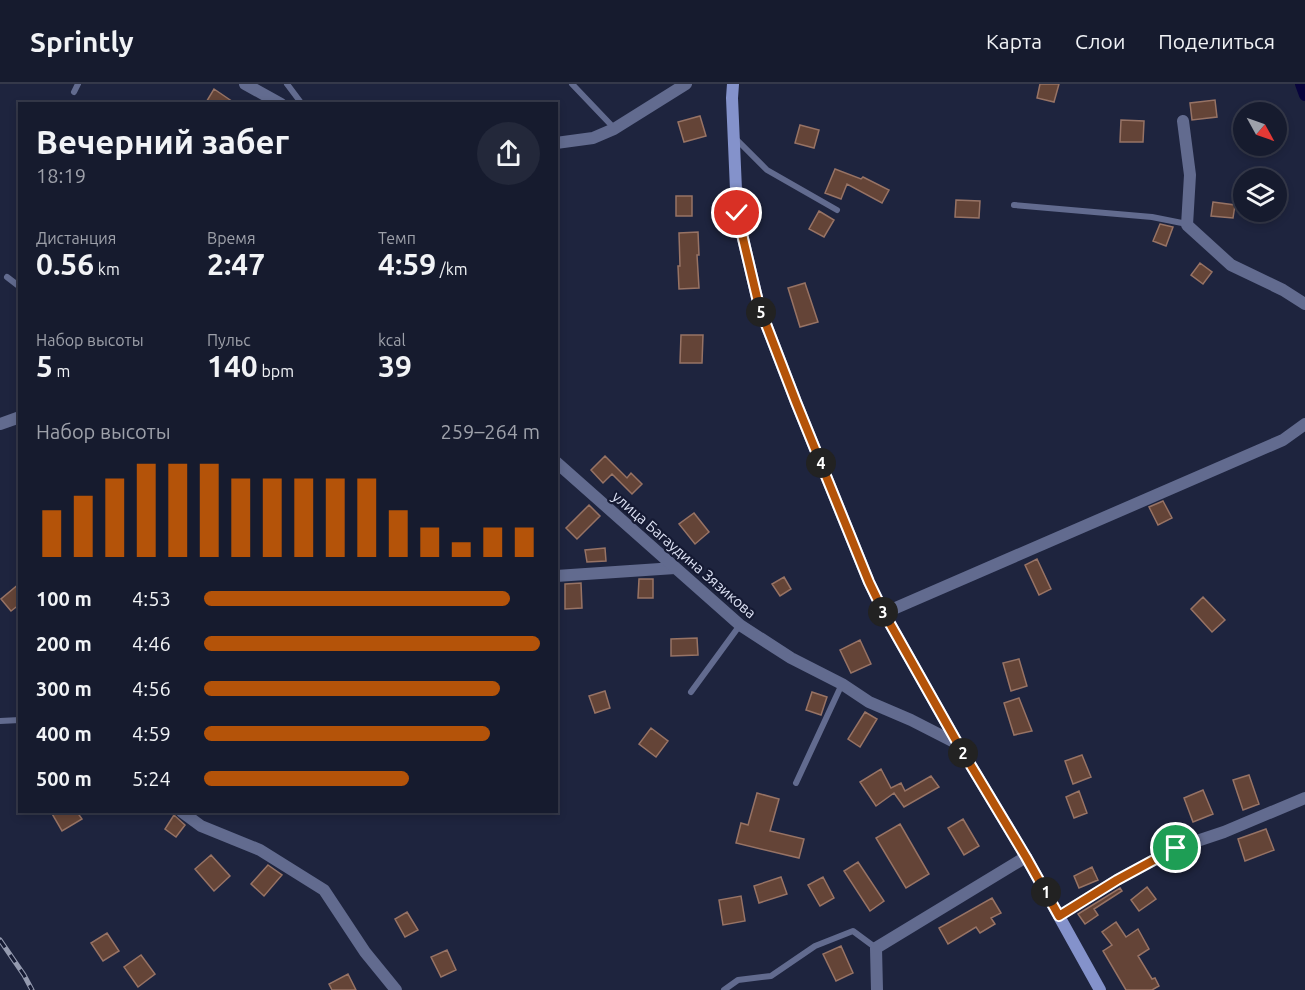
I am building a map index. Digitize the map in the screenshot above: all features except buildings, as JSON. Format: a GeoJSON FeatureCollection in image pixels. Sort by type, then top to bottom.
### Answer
{"type":"FeatureCollection","features":[{"type":"Feature","properties":{"kind":"main road"},"geometry":{"type":"LineString","coordinates":[[733,84],[737,213],[759,306],[869,582],[958,744],[1026,857],[1100,990]]}},
{"type":"Feature","properties":{"kind":"street"},"geometry":{"type":"LineString","coordinates":[[245,84],[277,102]]}},
{"type":"Feature","properties":{"kind":"street"},"geometry":{"type":"LineString","coordinates":[[558,143],[593,138],[614,129],[686,84]]}},
{"type":"Feature","properties":{"kind":"street"},"geometry":{"type":"LineString","coordinates":[[1183,121],[1190,176],[1187,225],[1231,265],[1283,290],[1305,304]]}},
{"type":"Feature","properties":{"kind":"street"},"geometry":{"type":"LineString","coordinates":[[0,424],[18,418]]}},
{"type":"Feature","properties":{"kind":"street"},"geometry":{"type":"LineString","coordinates":[[884,613],[1283,440],[1305,424]]}},
{"type":"Feature","properties":{"kind":"street","name":"улица Багаудина Зязикова"},"geometry":{"type":"LineString","coordinates":[[558,464],[740,625],[791,658],[843,684],[869,702],[958,744]]}},
{"type":"Feature","properties":{"kind":"street"},"geometry":{"type":"LineString","coordinates":[[558,576],[675,568]]}},
{"type":"Feature","properties":{"kind":"street"},"geometry":{"type":"LineString","coordinates":[[1059,916],[1117,880],[1176,848],[1224,832],[1305,798]]}},
{"type":"Feature","properties":{"kind":"street"},"geometry":{"type":"LineString","coordinates":[[183,813],[201,826],[260,850],[324,890],[364,952],[396,990]]}},
{"type":"Feature","properties":{"kind":"street"},"geometry":{"type":"LineString","coordinates":[[877,990],[876,948],[1026,857]]}},
{"type":"Feature","properties":{"kind":"lane"},"geometry":{"type":"LineString","coordinates":[[74,92],[78,84]]}},
{"type":"Feature","properties":{"kind":"lane"},"geometry":{"type":"LineString","coordinates":[[287,84],[300,102]]}},
{"type":"Feature","properties":{"kind":"lane"},"geometry":{"type":"LineString","coordinates":[[572,84],[614,129]]}},
{"type":"Feature","properties":{"kind":"lane"},"geometry":{"type":"LineString","coordinates":[[734,136],[767,170],[837,210]]}},
{"type":"Feature","properties":{"kind":"lane"},"geometry":{"type":"LineString","coordinates":[[1014,205],[1141,216],[1187,225]]}},
{"type":"Feature","properties":{"kind":"lane"},"geometry":{"type":"LineString","coordinates":[[7,277],[18,285]]}},
{"type":"Feature","properties":{"kind":"lane"},"geometry":{"type":"LineString","coordinates":[[691,693],[740,625]]}},
{"type":"Feature","properties":{"kind":"lane"},"geometry":{"type":"LineString","coordinates":[[796,783],[843,684]]}},
{"type":"Feature","properties":{"kind":"lane"},"geometry":{"type":"LineString","coordinates":[[0,721],[18,720]]}},
{"type":"Feature","properties":{"kind":"lane"},"geometry":{"type":"LineString","coordinates":[[724,990],[738,980],[771,976],[815,946],[853,931],[876,948]]}},
{"type":"Feature","properties":{"kind":"waterway"},"geometry":{"type":"LineString","coordinates":[[1301,84],[1305,95]]}},
{"type":"Feature","properties":{"kind":"railway"},"geometry":{"type":"LineString","coordinates":[[0,940],[32,990]]}},
{"type":"Feature","properties":{"kind":"route"},"geometry":{"type":"LineString","coordinates":[[737,213],[759,306],[869,582],[958,744],[1059,916],[1117,880],[1176,848]]}}]}
